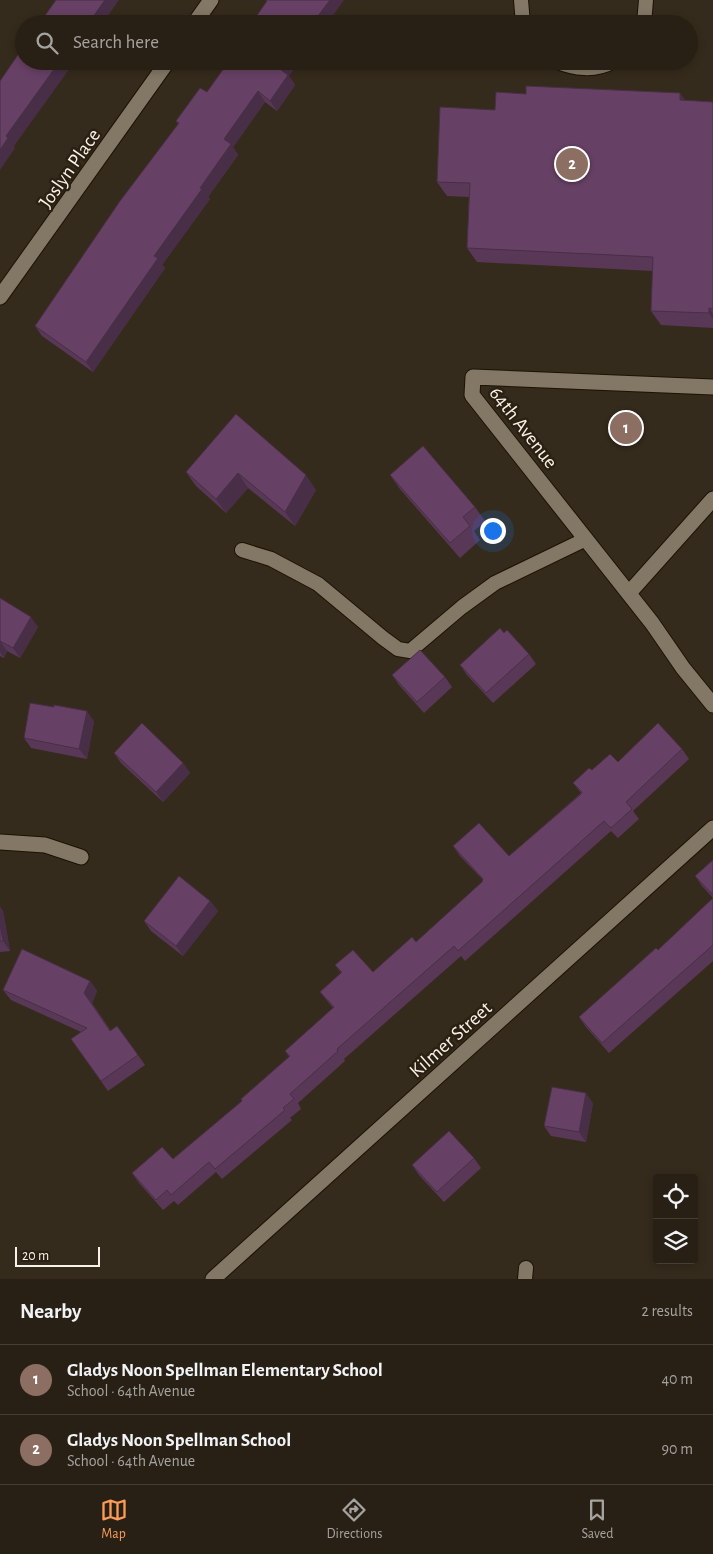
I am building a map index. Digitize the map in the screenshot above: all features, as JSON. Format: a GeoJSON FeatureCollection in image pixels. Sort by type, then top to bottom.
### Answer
{"type":"FeatureCollection","features":[{"type":"Feature","properties":{"kind":"street"},"geometry":{"type":"LineString","coordinates":[[200,15],[210,0]]}},
{"type":"Feature","properties":{"kind":"street","name":"Joslyn Place"},"geometry":{"type":"LineString","coordinates":[[0,297],[162,70]]}},
{"type":"Feature","properties":{"kind":"street","name":"64th Avenue"},"geometry":{"type":"LineString","coordinates":[[713,387],[473,376],[472,395],[629,593],[713,705]]}},
{"type":"Feature","properties":{"kind":"street"},"geometry":{"type":"LineString","coordinates":[[629,593],[713,499]]}},
{"type":"Feature","properties":{"kind":"street","name":"Kilmer Street"},"geometry":{"type":"LineString","coordinates":[[213,1279],[713,828]]}},
{"type":"Feature","properties":{"kind":"street"},"geometry":{"type":"LineString","coordinates":[[0,842],[45,844],[81,858]]}},
{"type":"Feature","properties":{"kind":"lane"},"geometry":{"type":"LineString","coordinates":[[521,0],[522,15]]}},
{"type":"Feature","properties":{"kind":"lane"},"geometry":{"type":"LineString","coordinates":[[645,15],[646,0]]}},
{"type":"Feature","properties":{"kind":"lane"},"geometry":{"type":"LineString","coordinates":[[242,550],[271,559],[318,584],[398,650],[410,651],[462,607],[495,583],[586,540]]}},
{"type":"Feature","properties":{"kind":"building"},"geometry":{"type":"Polygon","coordinates":[[[56,0],[105,0],[94,15],[45,15],[56,0]]]}},
{"type":"Feature","properties":{"kind":"building"},"geometry":{"type":"Polygon","coordinates":[[[330,0],[319,15],[257,15],[267,1],[330,0]]]}},
{"type":"Feature","properties":{"kind":"building"},"geometry":{"type":"Polygon","coordinates":[[[15,59],[15,70],[54,70],[6,136],[8,138],[0,150],[0,81],[15,59]]]}},
{"type":"Feature","properties":{"kind":"building"},"geometry":{"type":"Polygon","coordinates":[[[223,70],[281,70],[288,75],[270,101],[258,91],[224,139],[231,144],[200,188],[202,189],[154,256],[158,258],[86,362],[35,326],[120,201],[179,123],[176,121],[200,88],[207,92],[223,70]]]}},
{"type":"Feature","properties":{"kind":"building"},"geometry":{"type":"Polygon","coordinates":[[[526,86],[680,93],[680,100],[713,102],[713,309],[709,308],[709,313],[651,311],[653,257],[467,248],[470,183],[437,182],[440,107],[495,110],[496,92],[526,94],[526,86]]]}},
{"type":"Feature","properties":{"kind":"building"},"geometry":{"type":"Polygon","coordinates":[[[236,414],[306,475],[285,512],[238,473],[216,499],[186,472],[236,414]]]}},
{"type":"Feature","properties":{"kind":"building"},"geometry":{"type":"Polygon","coordinates":[[[423,446],[475,507],[463,517],[470,526],[450,543],[390,475],[423,446]]]}},
{"type":"Feature","properties":{"kind":"building"},"geometry":{"type":"Polygon","coordinates":[[[0,598],[31,617],[13,648],[0,641],[0,598]]]}},
{"type":"Feature","properties":{"kind":"building"},"geometry":{"type":"Polygon","coordinates":[[[500,628],[504,633],[507,630],[529,654],[486,693],[460,665],[500,628]]]}},
{"type":"Feature","properties":{"kind":"building"},"geometry":{"type":"Polygon","coordinates":[[[420,650],[445,677],[417,702],[392,675],[420,650]]]}},
{"type":"Feature","properties":{"kind":"building"},"geometry":{"type":"Polygon","coordinates":[[[30,703],[87,711],[79,749],[24,738],[30,703]]]}},
{"type":"Feature","properties":{"kind":"building"},"geometry":{"type":"Polygon","coordinates":[[[142,723],[183,763],[156,792],[114,753],[142,723]]]}},
{"type":"Feature","properties":{"kind":"building"},"geometry":{"type":"Polygon","coordinates":[[[658,723],[682,749],[626,802],[632,809],[611,828],[604,821],[458,951],[454,946],[337,1049],[338,1051],[290,1094],[294,1099],[283,1108],[285,1110],[215,1169],[209,1162],[171,1195],[167,1190],[156,1200],[132,1173],[162,1147],[173,1159],[242,1101],[241,1099],[290,1056],[285,1051],[334,1007],[320,992],[342,972],[335,965],[353,950],[373,972],[412,937],[416,942],[482,882],[483,879],[453,846],[479,823],[509,856],[580,795],[582,792],[573,783],[589,768],[592,770],[610,754],[618,762],[658,723]]]}},
{"type":"Feature","properties":{"kind":"building"},"geometry":{"type":"Polygon","coordinates":[[[713,860],[713,895],[695,876],[713,860]]]}},
{"type":"Feature","properties":{"kind":"building"},"geometry":{"type":"Polygon","coordinates":[[[179,876],[210,901],[176,946],[144,921],[179,876]]]}},
{"type":"Feature","properties":{"kind":"building"},"geometry":{"type":"Polygon","coordinates":[[[713,898],[713,945],[602,1043],[579,1017],[656,948],[658,950],[713,898]]]}},
{"type":"Feature","properties":{"kind":"building"},"geometry":{"type":"Polygon","coordinates":[[[0,924],[3,941],[0,941],[0,924]]]}},
{"type":"Feature","properties":{"kind":"building"},"geometry":{"type":"Polygon","coordinates":[[[22,949],[90,981],[84,993],[110,1031],[117,1026],[138,1055],[101,1081],[71,1039],[87,1028],[3,990],[22,949]]]}},
{"type":"Feature","properties":{"kind":"building"},"geometry":{"type":"Polygon","coordinates":[[[552,1087],[586,1093],[579,1132],[544,1126],[552,1087]]]}},
{"type":"Feature","properties":{"kind":"building"},"geometry":{"type":"Polygon","coordinates":[[[449,1131],[474,1158],[437,1192],[412,1165],[449,1131]]]}},
{"type":"Feature","properties":{"kind":"place","name":"Gladys Noon Spellman School"},"geometry":{"type":"Point","coordinates":[572,164]}},
{"type":"Feature","properties":{"kind":"place","name":"Gladys Noon Spellman Elementary School"},"geometry":{"type":"Point","coordinates":[626,428]}}]}
